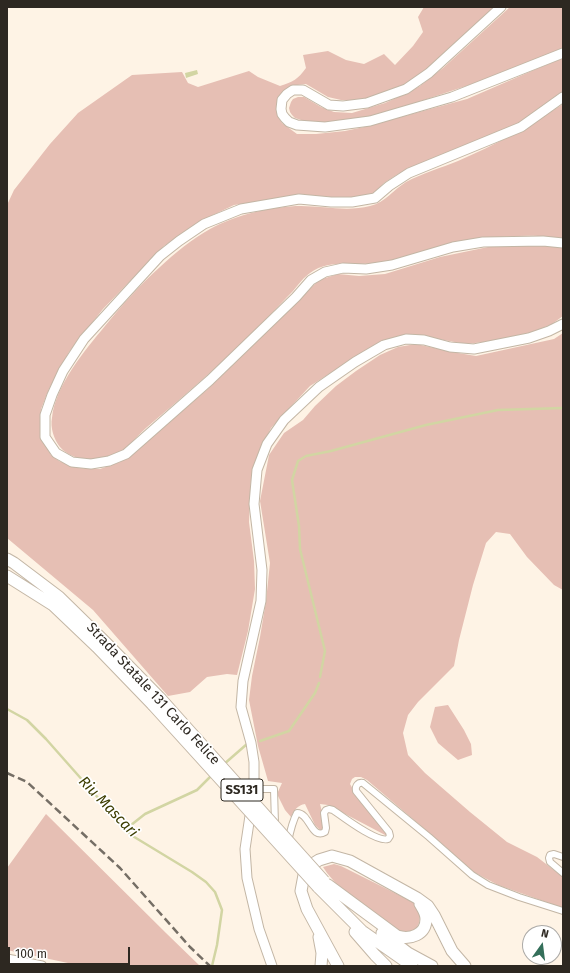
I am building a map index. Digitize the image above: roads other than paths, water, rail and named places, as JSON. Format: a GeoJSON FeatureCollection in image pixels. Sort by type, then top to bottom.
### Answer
{"type":"FeatureCollection","features":[{"type":"Feature","properties":{"kind":"highway","name":"Strada Statale 131 Carlo Felice"},"geometry":{"type":"LineString","coordinates":[[7,559],[59,597],[106,643],[156,702],[362,931],[412,966]]}},
{"type":"Feature","properties":{"kind":"highway","name":"Strada Statale 131 Carlo Felice"},"geometry":{"type":"LineString","coordinates":[[7,576],[53,605],[156,702]]}},
{"type":"Feature","properties":{"kind":"highway"},"geometry":{"type":"LineString","coordinates":[[338,966],[307,909],[301,891],[304,875],[311,866],[319,860],[332,856],[350,861],[417,898],[428,906],[452,951],[465,966]]}},
{"type":"Feature","properties":{"kind":"highway","name":"Strada Statale 131 Carlo Felice"},"geometry":{"type":"LineString","coordinates":[[323,886],[408,953],[432,966]]}},
{"type":"Feature","properties":{"kind":"highway"},"geometry":{"type":"LineString","coordinates":[[323,886],[402,938],[414,937],[424,928],[425,913],[417,898]]}},
{"type":"Feature","properties":{"kind":"highway"},"geometry":{"type":"LineString","coordinates":[[323,886],[375,955],[386,966]]}},
{"type":"Feature","properties":{"kind":"highway"},"geometry":{"type":"LineString","coordinates":[[317,927],[322,953],[320,964]]}},
{"type":"Feature","properties":{"kind":"main road"},"geometry":{"type":"LineString","coordinates":[[501,7],[429,73],[406,89],[367,104],[343,106],[330,104],[306,91],[296,90],[288,93],[284,97],[281,106],[282,114],[289,122],[297,125],[325,127],[370,121],[452,97],[563,53]]}},
{"type":"Feature","properties":{"kind":"main road"},"geometry":{"type":"LineString","coordinates":[[563,97],[521,127],[409,173],[389,186],[375,198],[352,202],[299,199],[241,209],[204,224],[160,256],[84,339],[63,371],[52,395],[45,415],[45,437],[56,453],[72,462],[91,464],[109,461],[126,454],[210,380],[296,297],[311,280],[325,272],[343,268],[366,269],[392,265],[453,246],[483,242],[543,241],[563,243]]}},
{"type":"Feature","properties":{"kind":"main road"},"geometry":{"type":"LineString","coordinates":[[272,966],[259,929],[247,878],[244,849],[254,789],[254,762],[251,743],[241,707],[243,681],[261,601],[262,570],[254,504],[258,470],[267,444],[284,420],[319,387],[355,362],[384,345],[406,339],[424,340],[450,347],[474,349],[529,338],[563,324]]}},
{"type":"Feature","properties":{"kind":"main road"},"geometry":{"type":"LineString","coordinates":[[7,959],[42,966]]}},
{"type":"Feature","properties":{"kind":"street"},"geometry":{"type":"LineString","coordinates":[[254,789],[274,789],[276,844],[278,848],[285,849],[288,844],[291,828],[298,813],[305,816],[314,831],[318,834],[323,834],[326,828],[324,813],[329,809],[333,810],[359,828],[382,839],[388,839],[390,836],[389,832],[356,791],[357,784],[363,783],[429,837],[472,875],[488,885],[563,911]]}},
{"type":"Feature","properties":{"kind":"street"},"geometry":{"type":"LineString","coordinates":[[563,857],[552,854],[549,858],[550,862],[563,873]]}},
{"type":"Feature","properties":{"kind":"waterway"},"geometry":{"type":"LineString","coordinates":[[320,677],[325,651],[300,549],[299,526],[292,480],[298,461],[306,456],[331,451],[426,425],[498,410],[563,408]]}},
{"type":"Feature","properties":{"kind":"waterway"},"geometry":{"type":"LineString","coordinates":[[260,741],[289,731],[315,693],[319,683]]}},
{"type":"Feature","properties":{"kind":"waterway","name":"Riu Mascari"},"geometry":{"type":"LineString","coordinates":[[7,709],[27,720],[46,739],[131,835],[192,872],[206,882],[215,892],[222,910],[217,945],[212,966]]}},
{"type":"Feature","properties":{"kind":"waterway"},"geometry":{"type":"LineString","coordinates":[[223,765],[247,744]]}},
{"type":"Feature","properties":{"kind":"waterway"},"geometry":{"type":"LineString","coordinates":[[126,829],[145,814],[197,790],[212,775]]}},
{"type":"Feature","properties":{"kind":"railway"},"geometry":{"type":"LineString","coordinates":[[7,773],[27,782],[120,868],[190,947],[210,966]]}}]}
